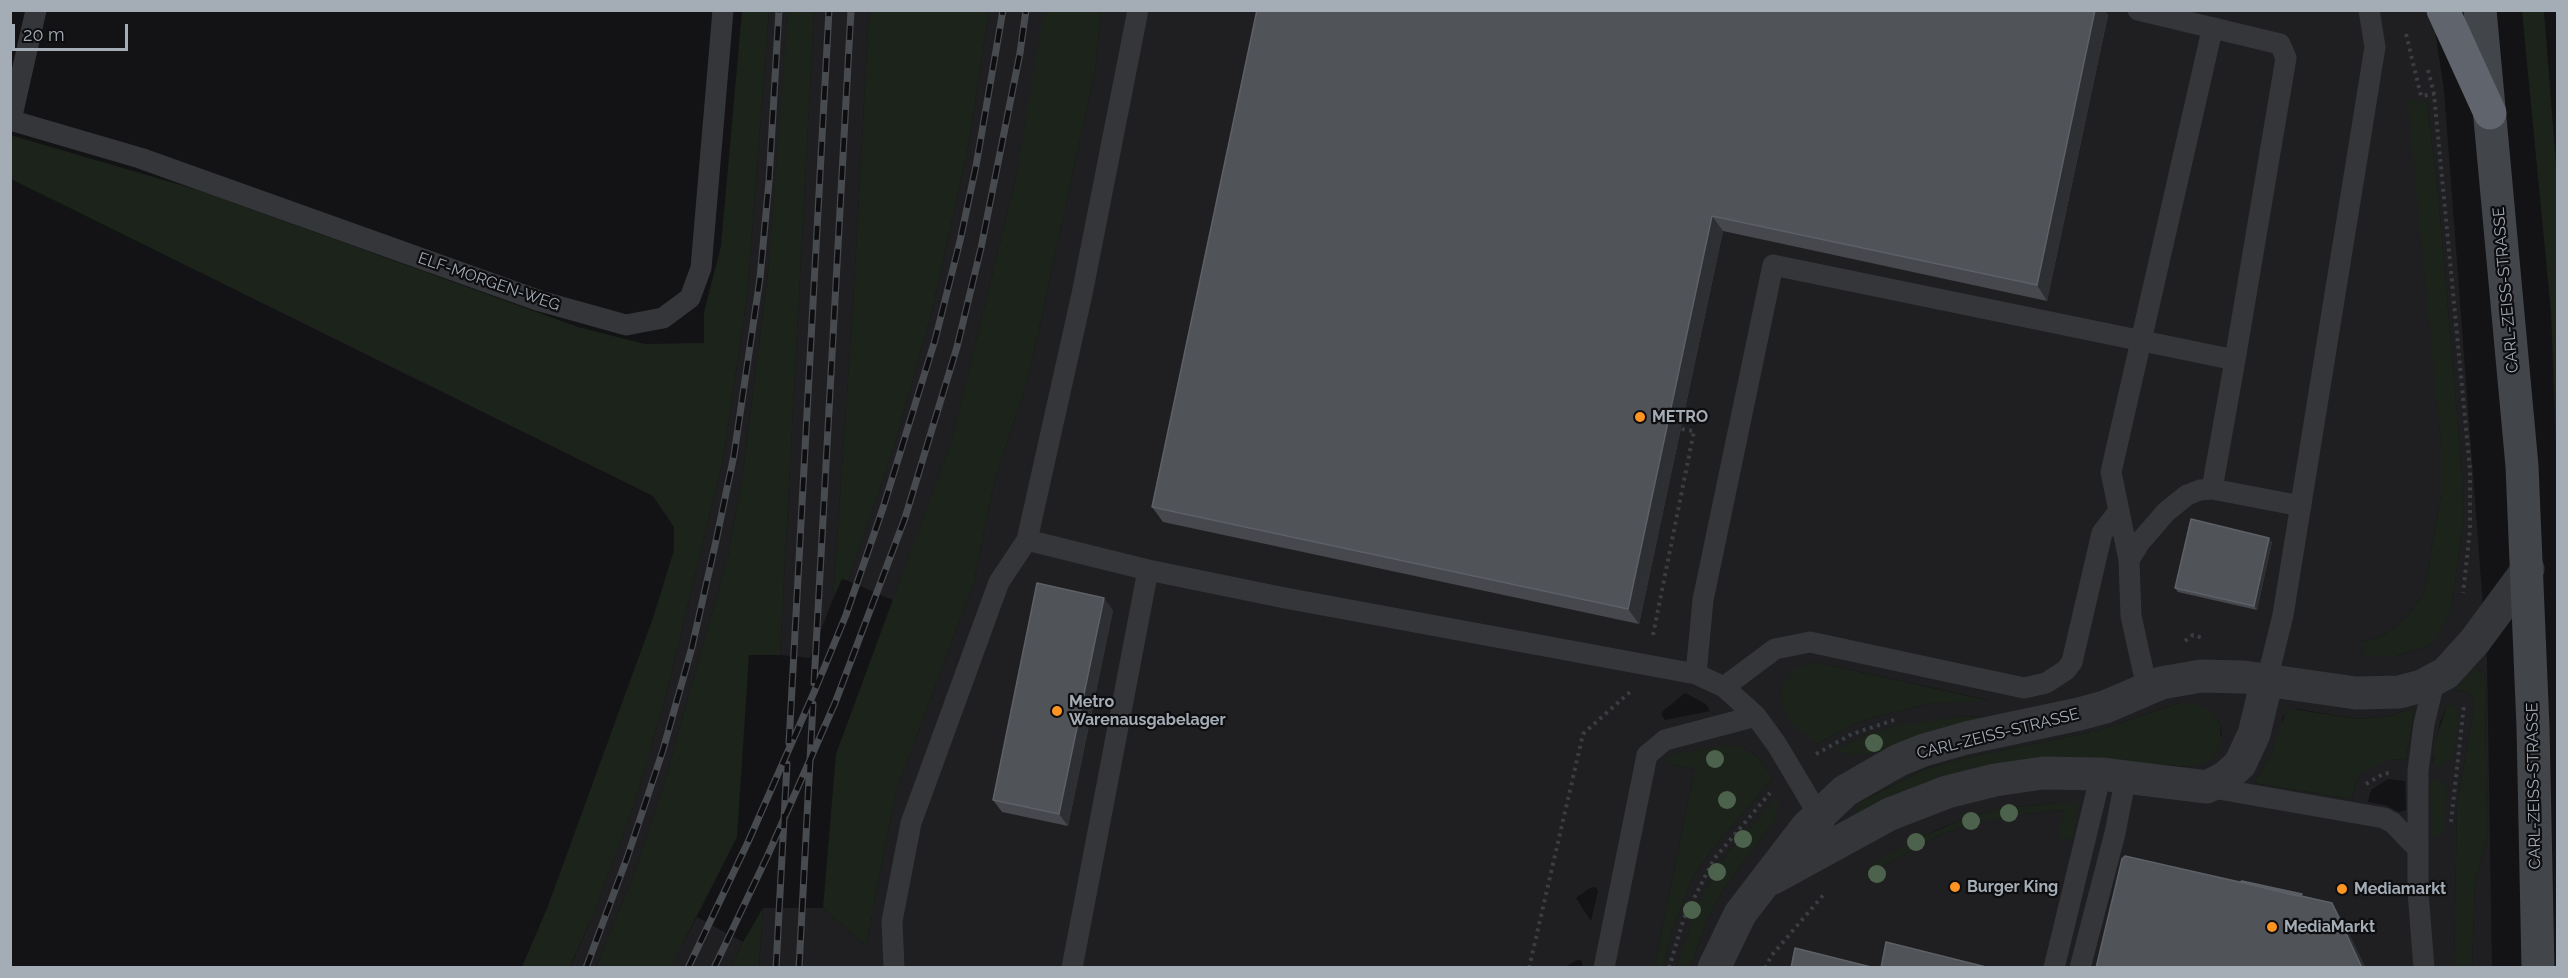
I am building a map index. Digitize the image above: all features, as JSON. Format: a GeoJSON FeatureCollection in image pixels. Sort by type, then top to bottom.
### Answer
{"type":"FeatureCollection","features":[{"type":"Feature","properties":{"kind":"highway"},"geometry":{"type":"LineString","coordinates":[[2443,10],[2490,113]]}},
{"type":"Feature","properties":{"kind":"main road","name":"CARL-ZEISS-STRASSE"},"geometry":{"type":"LineString","coordinates":[[2480,10],[2522,466],[2528,569],[2538,968]]}},
{"type":"Feature","properties":{"kind":"street","name":"CARL-ZEISS-STRASSE"},"geometry":{"type":"LineString","coordinates":[[1714,968],[1731,928],[1793,843],[1819,814],[1845,791],[1899,760],[1966,738],[2105,707],[2147,688],[2178,679],[2201,676],[2267,680],[2356,693],[2399,692],[2434,682],[2446,673],[2475,642],[2528,569]]}},
{"type":"Feature","properties":{"kind":"street"},"geometry":{"type":"LineString","coordinates":[[2201,676],[2221,687],[2235,702],[2254,734]]}},
{"type":"Feature","properties":{"kind":"street"},"geometry":{"type":"LineString","coordinates":[[2206,787],[2226,777],[2240,764],[2254,734],[2267,680]]}},
{"type":"Feature","properties":{"kind":"street","name":"CARL-ZEISS-STRASSE"},"geometry":{"type":"LineString","coordinates":[[1767,881],[1890,814],[1972,785],[2043,773],[2114,775],[2206,787]]}},
{"type":"Feature","properties":{"kind":"lane"},"geometry":{"type":"LineString","coordinates":[[11,120],[36,10]]}},
{"type":"Feature","properties":{"kind":"lane","name":"ELF-MORGEN-WEG"},"geometry":{"type":"LineString","coordinates":[[11,120],[140,158],[540,301],[626,325],[663,318],[672,312],[690,298],[701,268],[723,10]]}},
{"type":"Feature","properties":{"kind":"lane"},"geometry":{"type":"LineString","coordinates":[[894,968],[892,921],[911,823],[999,582],[1027,540],[1082,294],[1138,10]]}},
{"type":"Feature","properties":{"kind":"lane"},"geometry":{"type":"LineString","coordinates":[[2138,10],[2280,44],[2286,58],[2212,489]]}},
{"type":"Feature","properties":{"kind":"lane"},"geometry":{"type":"LineString","coordinates":[[2267,680],[2283,615],[2374,47],[2367,11]]}},
{"type":"Feature","properties":{"kind":"lane"},"geometry":{"type":"LineString","coordinates":[[2147,688],[2131,616],[2129,560],[2111,472],[2207,51],[2215,27]]}},
{"type":"Feature","properties":{"kind":"lane"},"geometry":{"type":"LineString","coordinates":[[1696,674],[1703,600],[1773,265],[2235,360]]}},
{"type":"Feature","properties":{"kind":"lane"},"geometry":{"type":"LineString","coordinates":[[2129,560],[2140,542],[2166,512],[2187,495],[2200,490],[2212,489],[2301,506]]}},
{"type":"Feature","properties":{"kind":"lane"},"geometry":{"type":"LineString","coordinates":[[1724,687],[1775,649],[1810,642],[1998,683],[2024,688],[2034,687],[2058,676],[2072,662],[2102,534],[2119,511]]}},
{"type":"Feature","properties":{"kind":"lane"},"geometry":{"type":"LineString","coordinates":[[1027,540],[1148,570],[1696,674],[1724,687],[1756,716],[1777,745],[1835,843]]}},
{"type":"Feature","properties":{"kind":"lane"},"geometry":{"type":"LineString","coordinates":[[1072,968],[1148,570]]}},
{"type":"Feature","properties":{"kind":"lane"},"geometry":{"type":"LineString","coordinates":[[2424,968],[2417,848],[2418,771],[2424,724],[2434,682]]}},
{"type":"Feature","properties":{"kind":"lane"},"geometry":{"type":"LineString","coordinates":[[1604,968],[1647,755],[1665,740],[1756,716]]}},
{"type":"Feature","properties":{"kind":"lane"},"geometry":{"type":"LineString","coordinates":[[2054,968],[2114,775]]}},
{"type":"Feature","properties":{"kind":"lane"},"geometry":{"type":"LineString","coordinates":[[2080,968],[2115,833],[2114,775]]}},
{"type":"Feature","properties":{"kind":"lane","name":"CARL-ZEISS-STRASSE"},"geometry":{"type":"LineString","coordinates":[[2206,787],[2384,818],[2393,823],[2417,848]]}},
{"type":"Feature","properties":{"kind":"path"},"geometry":{"type":"LineString","coordinates":[[2406,32],[2421,96],[2434,94]]}},
{"type":"Feature","properties":{"kind":"path"},"geometry":{"type":"LineString","coordinates":[[2427,68],[2434,94],[2470,470],[2470,530],[2461,603]]}},
{"type":"Feature","properties":{"kind":"path"},"geometry":{"type":"LineString","coordinates":[[1529,968],[1583,734],[1643,681],[1694,431],[1681,429]]}},
{"type":"Feature","properties":{"kind":"shaded area"},"geometry":{"type":"Polygon","coordinates":[[[742,11],[769,11],[747,297],[723,460],[667,691],[636,799],[593,915],[570,967],[522,967],[548,906],[653,618],[674,550],[674,527],[653,496],[11,179],[10,135],[198,190],[578,327],[645,344],[704,343],[704,312],[721,246],[742,11]]]}},
{"type":"Feature","properties":{"kind":"shaded area"},"geometry":{"type":"Polygon","coordinates":[[[769,11],[788,11],[784,76],[768,272],[743,472],[728,556],[662,791],[633,877],[596,967],[570,968],[593,915],[636,799],[667,691],[723,460],[747,297],[769,11]]]}},
{"type":"Feature","properties":{"kind":"shaded area"},"geometry":{"type":"Polygon","coordinates":[[[788,11],[814,11],[780,655],[749,655],[737,837],[671,967],[596,967],[633,877],[662,791],[728,556],[743,472],[768,272],[788,11]]]}},
{"type":"Feature","properties":{"kind":"shaded area"},"geometry":{"type":"Polygon","coordinates":[[[814,11],[869,11],[853,306],[833,599],[810,658],[780,655],[814,11]]]}},
{"type":"Feature","properties":{"kind":"shaded area"},"geometry":{"type":"Polygon","coordinates":[[[869,11],[989,11],[968,148],[932,311],[896,440],[848,581],[842,579],[833,599],[853,306],[869,11]]]}},
{"type":"Feature","properties":{"kind":"shaded area"},"geometry":{"type":"Polygon","coordinates":[[[989,11],[1044,11],[1039,54],[1016,178],[951,442],[893,600],[848,581],[896,440],[932,311],[968,148],[989,11]]]}},
{"type":"Feature","properties":{"kind":"shaded area"},"geometry":{"type":"Polygon","coordinates":[[[1044,11],[1101,11],[1095,71],[1029,375],[994,483],[974,582],[896,792],[866,946],[823,908],[836,754],[951,442],[1016,178],[1044,11]]]}},
{"type":"Feature","properties":{"kind":"shaded area"},"geometry":{"type":"Polygon","coordinates":[[[1101,11],[2432,11],[2444,90],[2487,659],[2492,967],[2472,967],[2475,882],[2487,839],[2485,678],[2480,670],[2458,690],[2468,693],[2473,699],[2474,709],[2457,804],[2454,967],[1690,967],[1709,916],[1725,887],[1775,820],[1778,797],[1728,852],[1713,876],[1699,902],[1676,967],[1663,967],[1672,931],[1692,879],[1710,852],[1773,778],[1758,757],[1742,747],[1670,764],[1695,769],[1654,967],[1583,967],[1581,960],[1577,960],[1564,968],[759,968],[763,908],[823,908],[866,946],[896,792],[974,582],[994,483],[1029,375],[1095,71],[1101,11]],[[2427,102],[2431,323],[2441,445],[2441,495],[2424,593],[2411,612],[2393,629],[2378,638],[2361,642],[2396,656],[2429,646],[2451,609],[2463,525],[2462,474],[2438,192],[2427,102]],[[1815,662],[1803,666],[1817,744],[1854,724],[1881,715],[1934,703],[1988,700],[1815,662]],[[1685,693],[1661,714],[1665,720],[1710,711],[1706,704],[1685,693]],[[2179,703],[2097,731],[1964,758],[1925,769],[1860,802],[2082,757],[2188,767],[2222,735],[2220,724],[2213,714],[2179,703]],[[2448,703],[2440,722],[2432,763],[2458,710],[2448,703]],[[2415,707],[2390,716],[2357,719],[2297,709],[2283,716],[2280,734],[2271,755],[2254,783],[2352,799],[2355,784],[2361,774],[2390,759],[2406,760],[2415,707]],[[1986,716],[1956,717],[1865,735],[1836,750],[1891,747],[1986,716]],[[2388,779],[2371,790],[2368,802],[2385,805],[2399,812],[2406,810],[2405,781],[2388,779]],[[2078,803],[1998,809],[1936,830],[1883,866],[1939,835],[1973,823],[1998,817],[2063,810],[2078,803]],[[1596,887],[1590,888],[1576,898],[1591,921],[1598,891],[1596,887]]]}},
{"type":"Feature","properties":{"kind":"shaded area"},"geometry":{"type":"Polygon","coordinates":[[[2522,11],[2544,11],[2557,177],[2557,468],[2551,312],[2522,11]]]}},
{"type":"Feature","properties":{"kind":"shaded area"},"geometry":{"type":"Polygon","coordinates":[[[2408,101],[2427,102],[2438,192],[2462,474],[2463,525],[2451,609],[2441,631],[2429,646],[2396,656],[2382,657],[2365,654],[2361,642],[2378,638],[2393,629],[2411,612],[2424,593],[2441,495],[2441,445],[2408,101]]]}},
{"type":"Feature","properties":{"kind":"shaded area"},"geometry":{"type":"Polygon","coordinates":[[[1815,662],[1991,701],[1934,703],[1881,715],[1854,724],[1817,744],[1793,724],[1783,709],[1781,700],[1782,688],[1791,673],[1796,668],[1815,662]]]}},
{"type":"Feature","properties":{"kind":"shaded area"},"geometry":{"type":"Polygon","coordinates":[[[2477,669],[2483,673],[2485,678],[2487,839],[2475,882],[2472,967],[2454,967],[2457,804],[2474,709],[2473,699],[2468,693],[2458,690],[2458,687],[2465,677],[2477,669]]]}},
{"type":"Feature","properties":{"kind":"shaded area"},"geometry":{"type":"Polygon","coordinates":[[[2448,702],[2458,710],[2459,719],[2452,758],[2438,767],[2433,767],[2434,745],[2448,702]]]}},
{"type":"Feature","properties":{"kind":"shaded area"},"geometry":{"type":"Polygon","coordinates":[[[2179,703],[2202,706],[2213,714],[2220,724],[2221,745],[2212,759],[2203,764],[2188,767],[2082,757],[1859,817],[1854,811],[1860,802],[1925,769],[1964,758],[2097,731],[2179,703]]]}},
{"type":"Feature","properties":{"kind":"shaded area"},"geometry":{"type":"Polygon","coordinates":[[[2415,707],[2406,760],[2390,759],[2361,774],[2355,784],[2352,799],[2254,783],[2271,755],[2287,708],[2357,719],[2390,716],[2415,707]]]}},
{"type":"Feature","properties":{"kind":"shaded area"},"geometry":{"type":"Polygon","coordinates":[[[1990,716],[1931,731],[1879,752],[1850,755],[1835,750],[1865,735],[1895,726],[1956,717],[1990,716]]]}},
{"type":"Feature","properties":{"kind":"shaded area"},"geometry":{"type":"Polygon","coordinates":[[[1723,745],[1742,747],[1758,757],[1773,778],[1710,852],[1692,879],[1672,931],[1663,967],[1654,967],[1695,769],[1670,764],[1666,761],[1668,756],[1723,745]]]}},
{"type":"Feature","properties":{"kind":"shaded area"},"geometry":{"type":"Polygon","coordinates":[[[2439,780],[2447,790],[2443,832],[2439,838],[2431,835],[2430,782],[2439,780]]]}},
{"type":"Feature","properties":{"kind":"shaded area"},"geometry":{"type":"Polygon","coordinates":[[[1778,796],[1775,820],[1725,887],[1709,916],[1690,967],[1676,967],[1699,901],[1713,876],[1728,852],[1778,796]]]}},
{"type":"Feature","properties":{"kind":"shaded area"},"geometry":{"type":"Polygon","coordinates":[[[2078,803],[2074,840],[2059,838],[2063,810],[2026,814],[1973,823],[1939,835],[1883,866],[1881,874],[1872,864],[1910,842],[1963,819],[1998,809],[2078,803]]]}},
{"type":"Feature","properties":{"kind":"shaded area"},"geometry":{"type":"Polygon","coordinates":[[[763,908],[759,967],[731,967],[743,942],[763,908]]]}},
{"type":"Feature","properties":{"kind":"shaded area"},"geometry":{"type":"Polygon","coordinates":[[[697,917],[743,942],[731,967],[670,968],[697,917]]]}},
{"type":"Feature","properties":{"kind":"building"},"geometry":{"type":"Polygon","coordinates":[[[1257,10],[2095,10],[2037,285],[1712,216],[1628,609],[1152,507],[1257,10]]]}},
{"type":"Feature","properties":{"kind":"building"},"geometry":{"type":"Polygon","coordinates":[[[2191,519],[2269,538],[2254,606],[2175,588],[2191,519]]]}},
{"type":"Feature","properties":{"kind":"building","name":"Metro Warenausgabelager"},"geometry":{"type":"Polygon","coordinates":[[[1037,583],[1104,598],[1059,814],[993,800],[1037,583]]]}},
{"type":"Feature","properties":{"kind":"building"},"geometry":{"type":"Polygon","coordinates":[[[2125,856],[2332,903],[2362,968],[2096,968],[2122,859],[2125,856]]]}},
{"type":"Feature","properties":{"kind":"building"},"geometry":{"type":"Polygon","coordinates":[[[2240,882],[2302,894],[2298,896],[2240,882]]]}},
{"type":"Feature","properties":{"kind":"building"},"geometry":{"type":"Polygon","coordinates":[[[1886,942],[1990,968],[1881,968],[1886,942]]]}},
{"type":"Feature","properties":{"kind":"building"},"geometry":{"type":"Polygon","coordinates":[[[1795,948],[1875,968],[1791,968],[1795,948]]]}},
{"type":"Feature","properties":{"kind":"railway"},"geometry":{"type":"LineString","coordinates":[[586,968],[627,858],[663,750],[692,647],[734,455],[760,278],[769,181],[779,10]]}},
{"type":"Feature","properties":{"kind":"railway"},"geometry":{"type":"LineString","coordinates":[[789,743],[829,10]]}},
{"type":"Feature","properties":{"kind":"railway"},"geometry":{"type":"LineString","coordinates":[[814,683],[851,10]]}},
{"type":"Feature","properties":{"kind":"railway"},"geometry":{"type":"LineString","coordinates":[[688,968],[748,842],[815,690],[846,615],[883,508],[935,340],[960,241],[976,166],[1003,10]]}},
{"type":"Feature","properties":{"kind":"railway"},"geometry":{"type":"LineString","coordinates":[[714,968],[767,857],[835,703],[905,518],[957,347],[981,248],[1020,53],[1026,10]]}},
{"type":"Feature","properties":{"kind":"railway"},"geometry":{"type":"LineString","coordinates":[[799,968],[813,704]]}},
{"type":"Feature","properties":{"kind":"railway"},"geometry":{"type":"LineString","coordinates":[[776,968],[787,764]]}},
{"type":"Feature","properties":{"kind":"place","name":"METRO"},"geometry":{"type":"Point","coordinates":[1640,417]}},
{"type":"Feature","properties":{"kind":"place","name":"Metro Warenausgabelager"},"geometry":{"type":"Point","coordinates":[1057,711]}},
{"type":"Feature","properties":{"kind":"place","name":"Burger King"},"geometry":{"type":"Point","coordinates":[1955,887]}},
{"type":"Feature","properties":{"kind":"place","name":"Mediamarkt"},"geometry":{"type":"Point","coordinates":[2342,889]}},
{"type":"Feature","properties":{"kind":"place","name":"MediaMarkt"},"geometry":{"type":"Point","coordinates":[2272,927]}}]}
